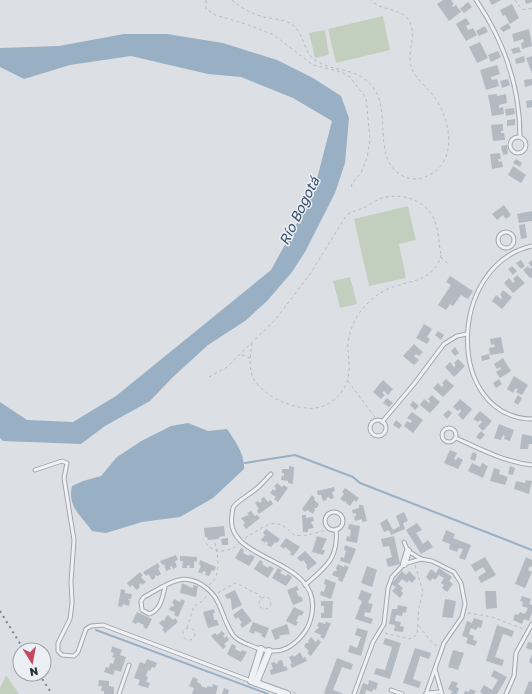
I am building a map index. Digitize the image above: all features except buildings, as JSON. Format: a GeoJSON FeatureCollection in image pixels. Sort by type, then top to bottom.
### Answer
{"type":"FeatureCollection","features":[{"type":"Feature","properties":{"kind":"street"},"geometry":{"type":"LineString","coordinates":[[404,564],[408,551]]}},
{"type":"Feature","properties":{"kind":"street"},"geometry":{"type":"LineString","coordinates":[[254,682],[261,649]]}},
{"type":"Feature","properties":{"kind":"street"},"geometry":{"type":"LineString","coordinates":[[254,682],[269,651]]}},
{"type":"Feature","properties":{"kind":"street"},"geometry":{"type":"LineString","coordinates":[[254,682],[287,694]]}},
{"type":"Feature","properties":{"kind":"lane"},"geometry":{"type":"LineString","coordinates":[[476,0],[492,27],[511,68],[518,102],[520,137]]}},
{"type":"Feature","properties":{"kind":"lane"},"geometry":{"type":"LineString","coordinates":[[520,137],[525,140],[526,145],[524,150],[517,152],[513,150],[511,143],[515,138],[520,137]]}},
{"type":"Feature","properties":{"kind":"lane"},"geometry":{"type":"LineString","coordinates":[[508,232],[512,235],[513,240],[509,246],[504,247],[499,243],[498,238],[503,233],[508,232]]}},
{"type":"Feature","properties":{"kind":"lane"},"geometry":{"type":"LineString","coordinates":[[509,246],[512,253]]}},
{"type":"Feature","properties":{"kind":"lane"},"geometry":{"type":"LineString","coordinates":[[532,246],[512,253],[496,266],[479,287],[469,316],[467,334],[468,353],[472,370],[476,383],[484,394],[502,410],[514,416],[532,419]]}},
{"type":"Feature","properties":{"kind":"lane"},"geometry":{"type":"LineString","coordinates":[[382,422],[414,384],[444,344],[456,336],[467,334]]}},
{"type":"Feature","properties":{"kind":"lane"},"geometry":{"type":"LineString","coordinates":[[377,420],[382,422],[385,426],[385,431],[381,435],[376,435],[371,431],[370,426],[377,420]]}},
{"type":"Feature","properties":{"kind":"lane"},"geometry":{"type":"LineString","coordinates":[[446,428],[454,428],[456,438],[452,441],[445,441],[442,438],[443,431],[446,428]]}},
{"type":"Feature","properties":{"kind":"lane"},"geometry":{"type":"LineString","coordinates":[[456,438],[496,456],[521,464],[532,465]]}},
{"type":"Feature","properties":{"kind":"lane"},"geometry":{"type":"LineString","coordinates":[[35,470],[62,461],[67,463],[64,478],[74,540],[71,581],[72,604],[70,619],[58,643],[58,651],[62,655],[74,656],[78,652],[86,629],[91,626],[102,625],[254,682]]}},
{"type":"Feature","properties":{"kind":"lane"},"geometry":{"type":"LineString","coordinates":[[165,587],[160,606],[155,612],[149,614],[142,610],[141,601],[144,597],[172,582],[181,579],[190,579],[206,586],[211,591],[215,596],[234,636],[245,644],[269,651],[286,648],[298,640],[309,626],[314,609],[312,599],[305,585],[288,568],[260,555],[240,541],[234,533],[232,524],[231,516],[234,506],[271,474]]}},
{"type":"Feature","properties":{"kind":"lane"},"geometry":{"type":"LineString","coordinates":[[335,511],[340,514],[343,519],[341,527],[336,530],[331,530],[325,524],[324,518],[330,512],[335,511]]}},
{"type":"Feature","properties":{"kind":"lane"},"geometry":{"type":"LineString","coordinates":[[305,585],[331,561],[335,553],[337,541],[336,530]]}},
{"type":"Feature","properties":{"kind":"lane"},"geometry":{"type":"LineString","coordinates":[[404,542],[408,551],[421,559]]}},
{"type":"Feature","properties":{"kind":"lane"},"geometry":{"type":"LineString","coordinates":[[354,694],[365,667],[368,654],[384,624],[388,588],[392,577],[404,564],[414,560],[432,560],[454,572],[461,583],[465,604],[462,617],[442,648],[426,693],[442,693],[435,669]]}},
{"type":"Feature","properties":{"kind":"lane"},"geometry":{"type":"LineString","coordinates":[[506,694],[514,676],[516,652],[529,632],[532,624]]}},
{"type":"Feature","properties":{"kind":"lane"},"geometry":{"type":"LineString","coordinates":[[119,694],[129,665]]}},
{"type":"Feature","properties":{"kind":"lane"},"geometry":{"type":"LineString","coordinates":[[391,690],[402,694]]}},
{"type":"Feature","properties":{"kind":"path"},"geometry":{"type":"LineString","coordinates":[[206,0],[206,9],[215,15],[246,24],[274,35],[313,65],[341,72],[350,77],[366,98],[370,140],[367,158],[361,173],[352,183],[351,190]]}},
{"type":"Feature","properties":{"kind":"path"},"geometry":{"type":"LineString","coordinates":[[232,0],[253,13],[289,22],[301,33],[307,50],[315,60],[351,71],[366,80],[378,96],[382,111],[385,152],[390,163],[401,175],[411,179],[428,176],[443,163],[449,149],[449,135],[443,111],[432,94],[411,68],[412,32],[408,19],[401,13],[376,6],[371,0]]}},
{"type":"Feature","properties":{"kind":"path"},"geometry":{"type":"LineString","coordinates":[[515,0],[522,9],[527,11],[532,8]]}},
{"type":"Feature","properties":{"kind":"path"},"geometry":{"type":"LineString","coordinates":[[209,377],[222,371],[276,319],[310,274],[346,216],[378,199],[403,197],[416,200],[427,209],[434,219],[440,239],[443,260],[449,264]]}},
{"type":"Feature","properties":{"kind":"path"},"geometry":{"type":"LineString","coordinates":[[252,343],[250,359],[251,372],[257,384],[276,399],[292,406],[310,408],[325,405],[339,396],[348,381],[348,345],[350,333],[363,308],[384,291],[415,282],[427,276],[438,265],[441,254]]}},
{"type":"Feature","properties":{"kind":"path"},"geometry":{"type":"LineString","coordinates":[[240,354],[250,359]]}},
{"type":"Feature","properties":{"kind":"path"},"geometry":{"type":"LineString","coordinates":[[348,381],[377,420]]}},
{"type":"Feature","properties":{"kind":"path"},"geometry":{"type":"LineString","coordinates":[[206,543],[209,547],[217,551],[228,551],[240,541],[266,525],[277,523],[284,525],[294,536],[303,536],[331,530]]}},
{"type":"Feature","properties":{"kind":"path"},"geometry":{"type":"LineString","coordinates":[[206,586],[211,584],[217,574],[217,551],[215,543]]}},
{"type":"Feature","properties":{"kind":"path"},"geometry":{"type":"LineString","coordinates":[[379,631],[409,639],[417,635],[419,625],[419,607],[423,592],[414,560]]}},
{"type":"Feature","properties":{"kind":"path"},"geometry":{"type":"LineString","coordinates":[[215,596],[220,591],[235,583],[244,586],[251,592],[259,594],[261,599],[259,606],[263,609],[268,608],[271,604],[270,600],[266,598],[261,599]]}},
{"type":"Feature","properties":{"kind":"path"},"geometry":{"type":"LineString","coordinates":[[187,628],[192,629],[195,634],[193,639],[190,640],[184,638],[182,635],[187,628],[194,606],[201,602],[211,591]]}},
{"type":"Feature","properties":{"kind":"path"},"geometry":{"type":"LineString","coordinates":[[463,612],[510,622],[529,632]]}},
{"type":"Feature","properties":{"kind":"path"},"geometry":{"type":"LineString","coordinates":[[419,625],[433,644],[442,648]]}},
{"type":"Feature","properties":{"kind":"green space"},"geometry":{"type":"Polygon","coordinates":[[[383,16],[390,50],[336,63],[328,29],[383,16]]]}},
{"type":"Feature","properties":{"kind":"green space"},"geometry":{"type":"Polygon","coordinates":[[[325,30],[329,55],[315,58],[309,33],[325,30]]]}},
{"type":"Feature","properties":{"kind":"green space"},"geometry":{"type":"Polygon","coordinates":[[[408,206],[416,240],[399,244],[406,278],[369,286],[354,219],[408,206]]]}},
{"type":"Feature","properties":{"kind":"green space"},"geometry":{"type":"Polygon","coordinates":[[[350,277],[357,304],[340,308],[333,281],[350,277]]]}},
{"type":"Feature","properties":{"kind":"green space"},"geometry":{"type":"Polygon","coordinates":[[[6,675],[19,694],[0,694],[0,688],[6,675]]]}},
{"type":"Feature","properties":{"kind":"water"},"geometry":{"type":"Polygon","coordinates":[[[124,34],[167,34],[223,43],[277,60],[313,78],[341,96],[349,118],[345,163],[335,193],[305,252],[292,272],[267,301],[245,321],[208,345],[173,377],[150,401],[105,426],[81,444],[3,441],[0,438],[0,402],[27,420],[73,422],[116,396],[271,270],[313,194],[332,121],[293,98],[241,77],[208,74],[131,56],[70,65],[24,79],[0,67],[0,48],[59,46],[124,34]]]}},
{"type":"Feature","properties":{"kind":"water"},"geometry":{"type":"Polygon","coordinates":[[[188,423],[208,431],[227,429],[241,453],[244,469],[213,498],[180,517],[142,522],[106,533],[92,531],[73,505],[71,500],[72,486],[101,476],[117,457],[143,440],[171,426],[188,423]]]}},
{"type":"Feature","properties":{"kind":"waterway"},"geometry":{"type":"LineString","coordinates":[[245,463],[295,455],[353,477],[360,483],[532,550]]}},
{"type":"Feature","properties":{"kind":"waterway"},"geometry":{"type":"LineString","coordinates":[[96,630],[268,694]]}},
{"type":"Feature","properties":{"kind":"railway"},"geometry":{"type":"LineString","coordinates":[[0,611],[19,642]]}},
{"type":"Feature","properties":{"kind":"railway"},"geometry":{"type":"LineString","coordinates":[[44,682],[52,694]]}},
{"type":"Feature","properties":{"kind":"water label","name":"Río Bogotá"},"geometry":{"type":"Point","coordinates":[299,211]}}]}
